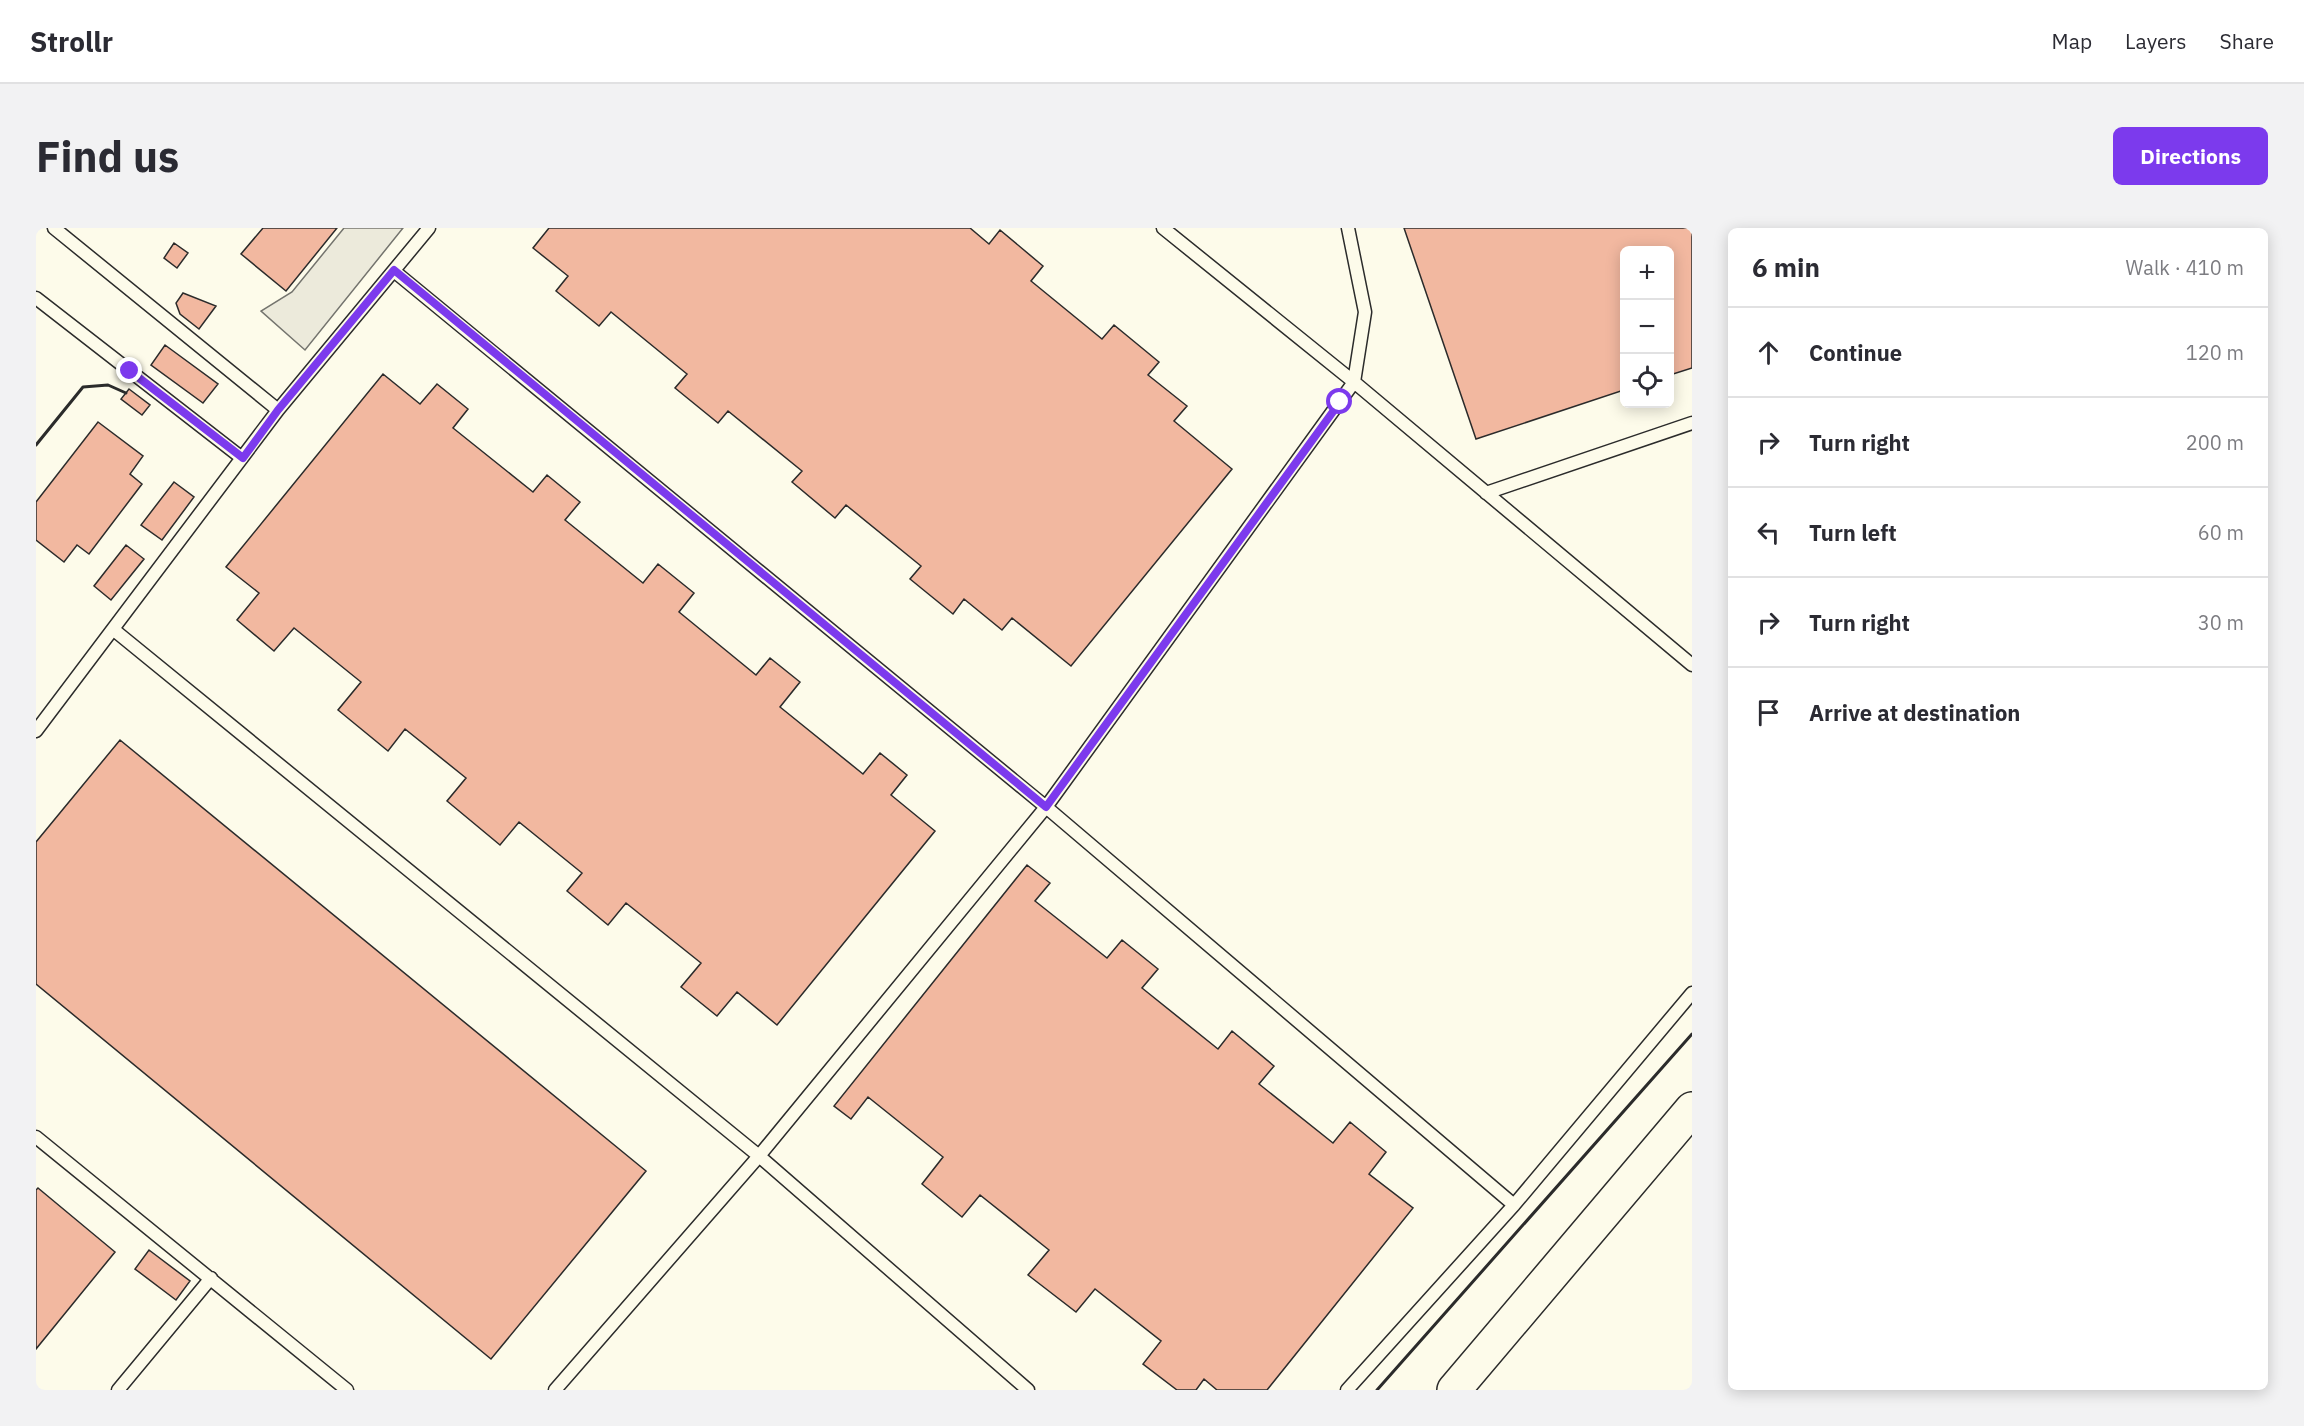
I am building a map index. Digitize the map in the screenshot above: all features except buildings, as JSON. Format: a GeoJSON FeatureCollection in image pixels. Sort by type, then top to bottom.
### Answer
{"type":"FeatureCollection","features":[{"type":"Feature","properties":{"kind":"street"},"geometry":{"type":"LineString","coordinates":[[1454,1390],[1692,1109]]}},
{"type":"Feature","properties":{"kind":"lane"},"geometry":{"type":"LineString","coordinates":[[54,228],[278,410]]}},
{"type":"Feature","properties":{"kind":"lane"},"geometry":{"type":"LineString","coordinates":[[36,731],[278,410],[429,228]]}},
{"type":"Feature","properties":{"kind":"lane"},"geometry":{"type":"LineString","coordinates":[[1163,228],[1354,382],[1692,665]]}},
{"type":"Feature","properties":{"kind":"lane"},"geometry":{"type":"LineString","coordinates":[[555,1390],[759,1156],[1046,807],[1354,382],[1365,312],[1348,228]]}},
{"type":"Feature","properties":{"kind":"lane"},"geometry":{"type":"LineString","coordinates":[[394,270],[1046,807],[1514,1205]]}},
{"type":"Feature","properties":{"kind":"lane"},"geometry":{"type":"LineString","coordinates":[[36,297],[243,458]]}},
{"type":"Feature","properties":{"kind":"lane"},"geometry":{"type":"LineString","coordinates":[[1486,493],[1692,423]]}},
{"type":"Feature","properties":{"kind":"lane"},"geometry":{"type":"LineString","coordinates":[[114,630],[759,1156],[1028,1390]]}},
{"type":"Feature","properties":{"kind":"lane"},"geometry":{"type":"LineString","coordinates":[[1347,1390],[1514,1205],[1692,993]]}},
{"type":"Feature","properties":{"kind":"lane"},"geometry":{"type":"LineString","coordinates":[[36,1137],[347,1390]]}},
{"type":"Feature","properties":{"kind":"lane"},"geometry":{"type":"LineString","coordinates":[[118,1390],[211,1278]]}},
{"type":"Feature","properties":{"kind":"shaded area"},"geometry":{"type":"Polygon","coordinates":[[[344,228],[403,228],[305,350],[261,311],[292,292],[344,228]]]}},
{"type":"Feature","properties":{"kind":"wall"},"geometry":{"type":"LineString","coordinates":[[36,445],[83,387],[108,385],[126,393]]}},
{"type":"Feature","properties":{"kind":"wall"},"geometry":{"type":"LineString","coordinates":[[1377,1390],[1692,1034]]}},
{"type":"Feature","properties":{"kind":"route"},"geometry":{"type":"LineString","coordinates":[[130,371],[243,458],[278,410],[394,270],[1046,807],[1340,402]]}}]}
